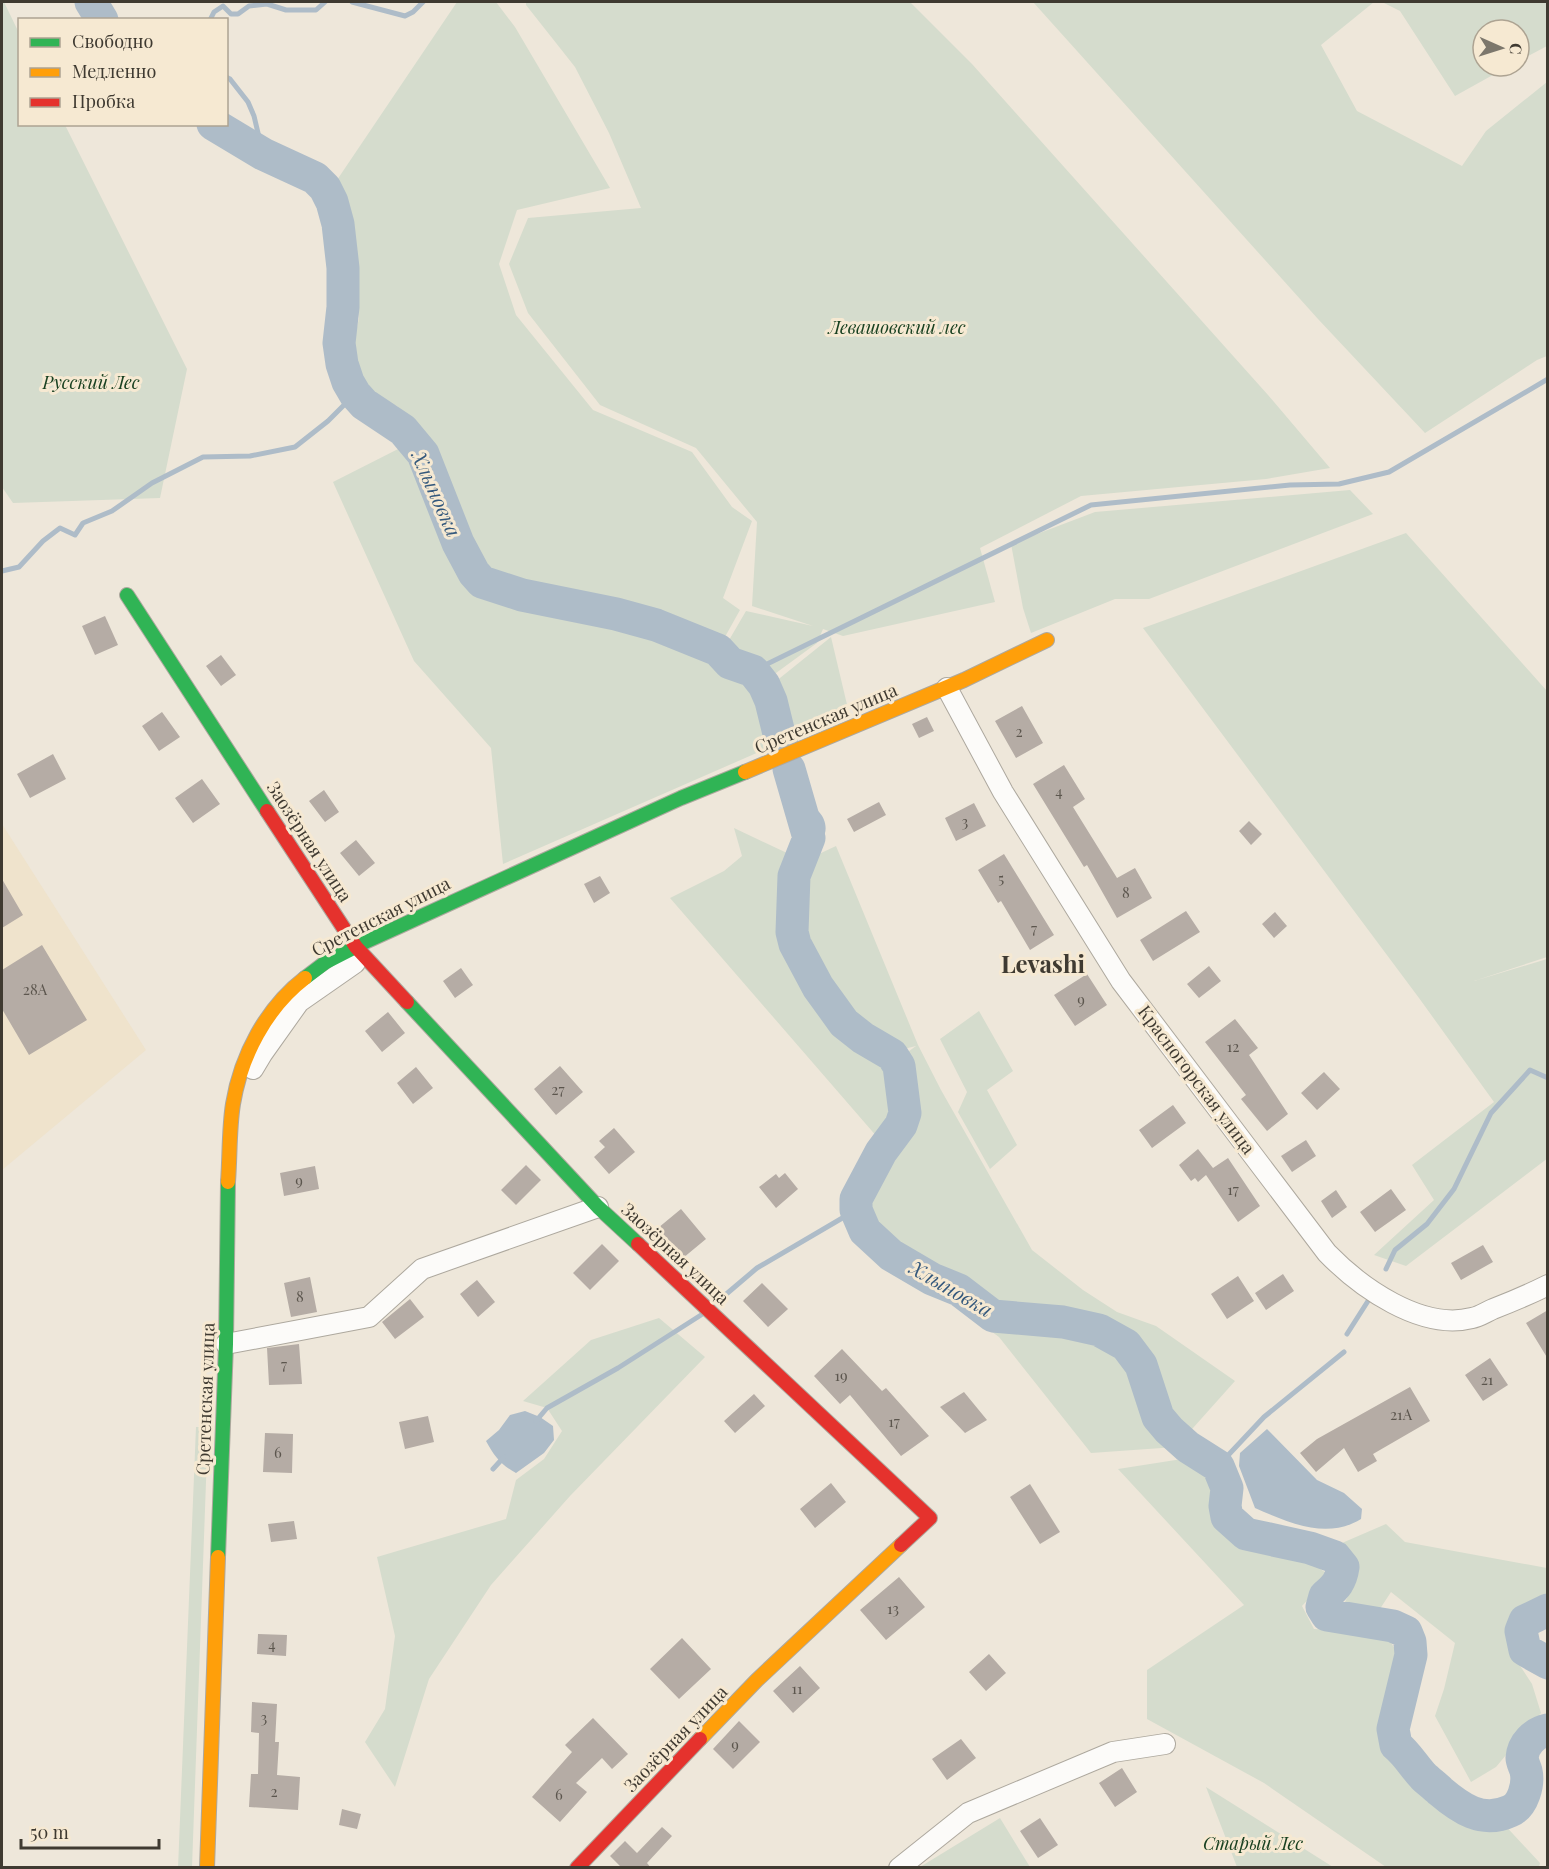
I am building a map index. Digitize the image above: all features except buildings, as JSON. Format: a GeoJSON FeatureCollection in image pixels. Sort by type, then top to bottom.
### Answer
{"type":"FeatureCollection","features":[{"type":"Feature","properties":{"kind":"street","name":"Заозёрная улица"},"geometry":{"type":"LineString","coordinates":[[127,595],[356,955],[598,1207],[930,1518],[757,1680],[577,1868]]}},
{"type":"Feature","properties":{"kind":"street","name":"Сретенская улица"},"geometry":{"type":"LineString","coordinates":[[356,955],[681,798],[946,688],[1047,640]]}},
{"type":"Feature","properties":{"kind":"street","name":"Красногорская улица"},"geometry":{"type":"LineString","coordinates":[[946,688],[1003,792],[1122,981],[1327,1253],[1345,1271],[1379,1296],[1422,1316],[1445,1319],[1471,1319],[1548,1285]]}},
{"type":"Feature","properties":{"kind":"street"},"geometry":{"type":"LineString","coordinates":[[217,1868],[232,1343],[242,1104],[248,1080],[262,1053],[299,1002],[356,955]]}},
{"type":"Feature","properties":{"kind":"street"},"geometry":{"type":"LineString","coordinates":[[232,1343],[369,1317],[422,1269],[598,1207]]}},
{"type":"Feature","properties":{"kind":"street","name":"Сретенская улица"},"geometry":{"type":"LineString","coordinates":[[207,1868],[232,1343]]}},
{"type":"Feature","properties":{"kind":"street"},"geometry":{"type":"LineString","coordinates":[[899,1868],[968,1813],[1113,1752],[1165,1744]]}},
{"type":"Feature","properties":{"kind":"shaded area"},"geometry":{"type":"Polygon","coordinates":[[[2,824],[146,1050],[2,1170],[2,824]]]}},
{"type":"Feature","properties":{"kind":"green space","name":"Русский Лес"},"geometry":{"type":"Polygon","coordinates":[[[2,2],[4,2],[18,31],[18,126],[66,126],[187,369],[160,498],[13,503],[2,487],[2,2]]]}},
{"type":"Feature","properties":{"kind":"green space"},"geometry":{"type":"Polygon","coordinates":[[[457,2],[496,2],[515,27],[610,188],[517,210],[499,264],[516,315],[593,410],[692,452],[732,507],[752,521],[723,598],[740,610],[721,644],[625,602],[604,606],[567,591],[541,593],[486,575],[466,546],[457,518],[439,479],[434,456],[423,438],[397,406],[366,396],[351,356],[359,318],[352,247],[337,180],[457,2]]]}},
{"type":"Feature","properties":{"kind":"green space","name":"Левашовский лес"},"geometry":{"type":"Polygon","coordinates":[[[526,2],[910,2],[972,64],[1268,395],[1330,468],[1266,479],[1081,496],[980,548],[995,602],[843,636],[823,629],[817,643],[776,673],[753,671],[725,647],[746,611],[813,626],[752,606],[757,522],[696,448],[600,405],[528,313],[509,264],[528,218],[641,208],[609,133],[575,67],[526,5],[526,2]]]}},
{"type":"Feature","properties":{"kind":"green space"},"geometry":{"type":"Polygon","coordinates":[[[1033,2],[1374,2],[1321,45],[1357,111],[1462,166],[1486,131],[1547,82],[1547,356],[1537,360],[1425,433],[1318,319],[1033,2]]]}},
{"type":"Feature","properties":{"kind":"green space"},"geometry":{"type":"Polygon","coordinates":[[[1382,2],[1547,2],[1547,46],[1531,55],[1531,18],[1471,18],[1471,78],[1487,78],[1455,96],[1400,11],[1382,2]]]}},
{"type":"Feature","properties":{"kind":"green space"},"geometry":{"type":"Polygon","coordinates":[[[406,445],[458,565],[474,589],[569,610],[693,645],[756,695],[768,748],[503,864],[491,748],[414,661],[333,482],[406,445]]]}},
{"type":"Feature","properties":{"kind":"green space"},"geometry":{"type":"Polygon","coordinates":[[[1350,490],[1373,514],[1149,599],[1115,599],[1031,633],[1023,608],[1011,544],[1095,512],[1350,490]]]}},
{"type":"Feature","properties":{"kind":"green space"},"geometry":{"type":"Polygon","coordinates":[[[1406,533],[1547,691],[1547,957],[1474,981],[1547,959],[1548,1158],[1406,1266],[1374,1255],[1434,1200],[1412,1165],[1494,1102],[1143,628],[1406,533]]]}},
{"type":"Feature","properties":{"kind":"green space"},"geometry":{"type":"Polygon","coordinates":[[[831,637],[849,713],[785,745],[775,682],[831,637]]]}},
{"type":"Feature","properties":{"kind":"green space"},"geometry":{"type":"Polygon","coordinates":[[[734,828],[787,853],[789,947],[839,1028],[888,1061],[892,1124],[878,1138],[670,898],[724,871],[742,856],[734,828]]]}},
{"type":"Feature","properties":{"kind":"green space"},"geometry":{"type":"Polygon","coordinates":[[[836,846],[918,1045],[1032,1250],[1083,1290],[1117,1312],[1156,1326],[1235,1381],[1176,1447],[1091,1453],[999,1337],[923,1281],[878,1234],[863,1205],[916,1119],[901,1057],[916,1046],[900,1050],[859,1029],[835,1007],[804,948],[796,921],[804,861],[836,846]]]}},
{"type":"Feature","properties":{"kind":"green space"},"geometry":{"type":"Polygon","coordinates":[[[979,1011],[1013,1071],[987,1090],[1017,1145],[990,1169],[958,1112],[967,1092],[940,1039],[979,1011]]]}},
{"type":"Feature","properties":{"kind":"green space"},"geometry":{"type":"Polygon","coordinates":[[[659,1318],[705,1357],[570,1496],[491,1585],[429,1679],[395,1787],[365,1742],[385,1709],[395,1636],[377,1557],[506,1519],[516,1480],[544,1459],[562,1431],[547,1408],[523,1401],[591,1340],[659,1318]]]}},
{"type":"Feature","properties":{"kind":"green space"},"geometry":{"type":"Polygon","coordinates":[[[196,1427],[208,1427],[192,1867],[178,1868],[196,1427]]]}},
{"type":"Feature","properties":{"kind":"green space"},"geometry":{"type":"Polygon","coordinates":[[[1182,1459],[1197,1463],[1211,1479],[1244,1541],[1304,1557],[1330,1576],[1302,1606],[1314,1629],[1385,1633],[1400,1657],[1379,1737],[1385,1748],[1462,1825],[1501,1821],[1540,1863],[1539,1867],[1386,1867],[1264,1783],[1147,1719],[1147,1670],[1244,1605],[1118,1469],[1182,1459]]]}},
{"type":"Feature","properties":{"kind":"green space"},"geometry":{"type":"Polygon","coordinates":[[[1386,1524],[1405,1542],[1547,1568],[1547,1597],[1519,1608],[1509,1649],[1532,1684],[1541,1713],[1496,1767],[1471,1782],[1435,1716],[1455,1643],[1391,1592],[1376,1615],[1342,1608],[1356,1580],[1342,1543],[1386,1524]]]}},
{"type":"Feature","properties":{"kind":"green space","name":"Старый Лес"},"geometry":{"type":"Polygon","coordinates":[[[1206,1787],[1333,1867],[1237,1867],[1206,1787]]]}},
{"type":"Feature","properties":{"kind":"green space"},"geometry":{"type":"Polygon","coordinates":[[[1000,1818],[1030,1867],[920,1867],[1000,1818]]]}},
{"type":"Feature","properties":{"kind":"water"},"geometry":{"type":"Polygon","coordinates":[[[811,787],[808,806],[822,815],[826,830],[822,839],[812,843],[812,850],[803,849],[801,823],[796,808],[797,796],[811,787]]]}},
{"type":"Feature","properties":{"kind":"water"},"geometry":{"type":"Polygon","coordinates":[[[525,1411],[553,1426],[554,1440],[544,1453],[516,1473],[498,1460],[486,1441],[499,1430],[510,1415],[525,1411]]]}},
{"type":"Feature","properties":{"kind":"water"},"geometry":{"type":"Polygon","coordinates":[[[1267,1429],[1317,1480],[1344,1493],[1362,1509],[1361,1519],[1348,1525],[1321,1529],[1295,1524],[1255,1508],[1239,1466],[1240,1453],[1267,1429]]]}},
{"type":"Feature","properties":{"kind":"waterway","name":"Хлыновка"},"geometry":{"type":"LineString","coordinates":[[91,2],[101,18]]}},
{"type":"Feature","properties":{"kind":"waterway"},"geometry":{"type":"LineString","coordinates":[[211,18],[214,12],[223,6],[231,14],[238,14],[249,6],[267,4],[286,10],[316,10],[325,2]]}},
{"type":"Feature","properties":{"kind":"waterway"},"geometry":{"type":"LineString","coordinates":[[352,2],[405,16],[423,2]]}},
{"type":"Feature","properties":{"kind":"waterway"},"geometry":{"type":"LineString","coordinates":[[228,78],[248,102],[254,116],[263,154]]}},
{"type":"Feature","properties":{"kind":"waterway","name":"Хлыновка"},"geometry":{"type":"LineString","coordinates":[[216,126],[263,154],[315,178],[325,188],[332,202],[338,224],[343,268],[343,307],[339,343],[348,382],[364,404],[403,430],[423,454],[458,543],[474,573],[482,582],[522,595],[616,614],[656,625],[718,650],[730,663],[753,671],[764,685],[771,701],[783,750]]}},
{"type":"Feature","properties":{"kind":"waterway"},"geometry":{"type":"LineString","coordinates":[[753,671],[1091,505],[1290,485],[1339,484],[1389,472],[1548,379]]}},
{"type":"Feature","properties":{"kind":"waterway"},"geometry":{"type":"LineString","coordinates":[[2,571],[19,567],[43,541],[60,528],[75,535],[83,523],[112,511],[152,483],[203,457],[250,456],[295,447],[328,421],[355,394]]}},
{"type":"Feature","properties":{"kind":"waterway","name":"Хлыновка"},"geometry":{"type":"LineString","coordinates":[[789,769],[809,838],[794,876],[792,932],[795,944],[818,987],[844,1023],[863,1038],[892,1055],[899,1066],[905,1113],[901,1125],[881,1152],[856,1199],[856,1210],[865,1231],[891,1255],[932,1279],[959,1290],[993,1316],[1063,1322],[1099,1330],[1126,1345],[1141,1365],[1158,1417],[1188,1447],[1218,1466],[1227,1488],[1225,1506],[1227,1517],[1246,1534],[1310,1548],[1335,1557],[1343,1567],[1337,1583],[1325,1596],[1322,1607],[1327,1615],[1393,1626],[1406,1632],[1411,1655],[1393,1729],[1396,1745],[1423,1776],[1455,1803],[1472,1812],[1490,1816],[1500,1815],[1515,1808],[1522,1800],[1526,1788],[1527,1776],[1522,1761],[1525,1748],[1534,1736],[1548,1730]]}},
{"type":"Feature","properties":{"kind":"waterway"},"geometry":{"type":"LineString","coordinates":[[1386,1269],[1395,1250],[1427,1224],[1454,1189],[1491,1113],[1530,1070],[1548,1078]]}},
{"type":"Feature","properties":{"kind":"waterway"},"geometry":{"type":"LineString","coordinates":[[724,1296],[757,1268],[856,1210]]}},
{"type":"Feature","properties":{"kind":"waterway"},"geometry":{"type":"LineString","coordinates":[[1347,1334],[1368,1301]]}},
{"type":"Feature","properties":{"kind":"waterway"},"geometry":{"type":"LineString","coordinates":[[536,1421],[547,1408],[618,1368],[701,1315]]}},
{"type":"Feature","properties":{"kind":"waterway"},"geometry":{"type":"LineString","coordinates":[[1218,1466],[1264,1417],[1344,1352]]}},
{"type":"Feature","properties":{"kind":"waterway"},"geometry":{"type":"LineString","coordinates":[[493,1469],[504,1457]]}},
{"type":"Feature","properties":{"kind":"waterway","name":"Хлыновка"},"geometry":{"type":"LineString","coordinates":[[1548,1610],[1525,1621],[1521,1631],[1525,1650],[1548,1663]]}},
{"type":"Feature","properties":{"kind":"traffic: fast"},"geometry":{"type":"LineString","coordinates":[[127,595],[267,811]]}},
{"type":"Feature","properties":{"kind":"traffic: fast"},"geometry":{"type":"LineString","coordinates":[[305,978],[326,962],[365,942],[681,798],[745,772]]}},
{"type":"Feature","properties":{"kind":"traffic: fast"},"geometry":{"type":"LineString","coordinates":[[407,1002],[598,1207],[638,1244]]}},
{"type":"Feature","properties":{"kind":"traffic: fast"},"geometry":{"type":"LineString","coordinates":[[218,1557],[226,1344],[228,1182]]}},
{"type":"Feature","properties":{"kind":"traffic: slow"},"geometry":{"type":"LineString","coordinates":[[745,772],[964,680],[1047,640]]}},
{"type":"Feature","properties":{"kind":"traffic: slow"},"geometry":{"type":"LineString","coordinates":[[228,1182],[233,1104],[242,1068],[267,1018],[291,990],[305,978]]}},
{"type":"Feature","properties":{"kind":"traffic: slow"},"geometry":{"type":"LineString","coordinates":[[700,1739],[757,1680],[901,1545]]}},
{"type":"Feature","properties":{"kind":"traffic: slow"},"geometry":{"type":"LineString","coordinates":[[207,1868],[218,1557]]}},
{"type":"Feature","properties":{"kind":"traffic: jam"},"geometry":{"type":"LineString","coordinates":[[267,811],[356,947],[407,1002]]}},
{"type":"Feature","properties":{"kind":"traffic: jam"},"geometry":{"type":"LineString","coordinates":[[638,1244],[930,1518],[901,1545]]}},
{"type":"Feature","properties":{"kind":"traffic: jam"},"geometry":{"type":"LineString","coordinates":[[577,1868],[700,1739]]}},
{"type":"Feature","properties":{"kind":"district","name":"Levashi"},"geometry":{"type":"Point","coordinates":[1043,965]}}]}
